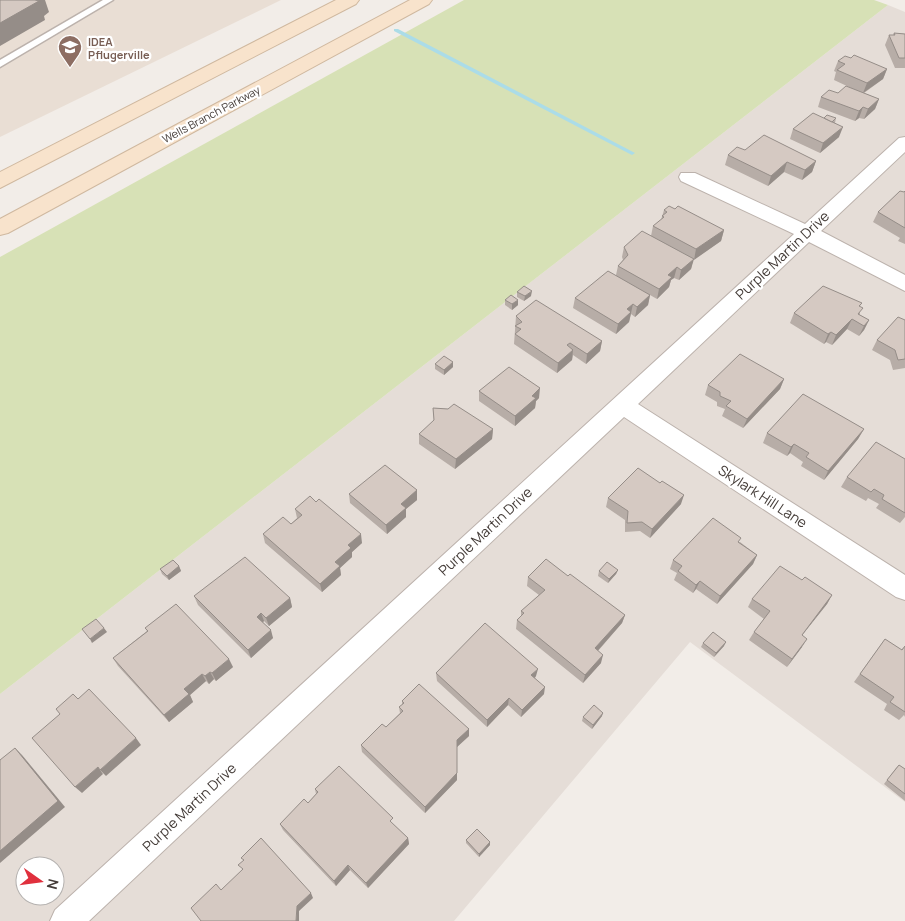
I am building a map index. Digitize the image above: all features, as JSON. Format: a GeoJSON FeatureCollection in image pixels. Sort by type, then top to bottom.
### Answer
{"type":"FeatureCollection","features":[{"type":"Feature","properties":{"kind":"street","name":"Wells Branch Parkway"},"geometry":{"type":"LineString","coordinates":[[0,228],[423,0]]}},
{"type":"Feature","properties":{"kind":"street"},"geometry":{"type":"LineString","coordinates":[[0,181],[342,1],[379,24]]}},
{"type":"Feature","properties":{"kind":"street","name":"Purple Martin Drive"},"geometry":{"type":"LineString","coordinates":[[66,921],[905,142]]}},
{"type":"Feature","properties":{"kind":"street"},"geometry":{"type":"LineString","coordinates":[[688,177],[806,232],[905,284]]}},
{"type":"Feature","properties":{"kind":"street","name":"Skylark Hill Lane"},"geometry":{"type":"LineString","coordinates":[[621,404],[905,589]]}},
{"type":"Feature","properties":{"kind":"lane"},"geometry":{"type":"LineString","coordinates":[[0,64],[109,0]]}},
{"type":"Feature","properties":{"kind":"shaded area","name":"IDEA Pflugerville"},"geometry":{"type":"Polygon","coordinates":[[[0,0],[281,0],[0,137],[0,0]]]}},
{"type":"Feature","properties":{"kind":"shaded area"},"geometry":{"type":"Polygon","coordinates":[[[888,5],[905,12],[905,802],[690,642],[454,921],[0,921],[0,694],[888,5]]]}},
{"type":"Feature","properties":{"kind":"green space"},"geometry":{"type":"Polygon","coordinates":[[[464,0],[874,0],[888,5],[0,694],[0,257],[464,0]]]}},
{"type":"Feature","properties":{"kind":"building"},"geometry":{"type":"Polygon","coordinates":[[[0,0],[35,0],[39,1],[0,23],[0,0]]]}},
{"type":"Feature","properties":{"kind":"building"},"geometry":{"type":"Polygon","coordinates":[[[894,33],[905,34],[905,58],[899,58],[889,35],[895,35],[894,33]]]}},
{"type":"Feature","properties":{"kind":"building"},"geometry":{"type":"Polygon","coordinates":[[[854,55],[887,69],[867,83],[837,70],[845,64],[838,61],[845,56],[851,58],[854,55]]]}},
{"type":"Feature","properties":{"kind":"building"},"geometry":{"type":"Polygon","coordinates":[[[846,86],[879,99],[868,109],[863,107],[859,111],[821,97],[829,90],[838,93],[846,86]]]}},
{"type":"Feature","properties":{"kind":"building"},"geometry":{"type":"Polygon","coordinates":[[[813,113],[843,127],[823,143],[793,129],[813,113]]]}},
{"type":"Feature","properties":{"kind":"building"},"geometry":{"type":"Polygon","coordinates":[[[827,115],[836,118],[832,122],[824,118],[827,115]]]}},
{"type":"Feature","properties":{"kind":"building"},"geometry":{"type":"Polygon","coordinates":[[[764,135],[816,161],[805,170],[787,162],[771,176],[728,155],[737,147],[745,150],[764,135]]]}},
{"type":"Feature","properties":{"kind":"building"},"geometry":{"type":"Polygon","coordinates":[[[900,191],[905,191],[905,228],[878,212],[900,191]]]}},
{"type":"Feature","properties":{"kind":"building"},"geometry":{"type":"Polygon","coordinates":[[[669,206],[675,209],[678,206],[724,230],[696,249],[653,226],[664,217],[662,216],[667,212],[664,210],[669,206]]]}},
{"type":"Feature","properties":{"kind":"building"},"geometry":{"type":"Polygon","coordinates":[[[642,231],[694,259],[681,270],[677,267],[668,275],[672,277],[659,289],[618,266],[628,255],[624,247],[642,231]]]}},
{"type":"Feature","properties":{"kind":"building"},"geometry":{"type":"Polygon","coordinates":[[[608,271],[650,295],[637,307],[633,304],[627,309],[631,312],[618,324],[575,298],[608,271]]]}},
{"type":"Feature","properties":{"kind":"building"},"geometry":{"type":"Polygon","coordinates":[[[524,286],[532,291],[525,296],[517,292],[524,286]]]}},
{"type":"Feature","properties":{"kind":"building"},"geometry":{"type":"Polygon","coordinates":[[[823,286],[862,303],[859,306],[863,308],[858,314],[869,320],[864,326],[852,319],[836,335],[831,332],[828,334],[794,313],[823,286]]]}},
{"type":"Feature","properties":{"kind":"building"},"geometry":{"type":"Polygon","coordinates":[[[511,295],[518,300],[512,304],[505,300],[511,295]]]}},
{"type":"Feature","properties":{"kind":"building"},"geometry":{"type":"Polygon","coordinates":[[[536,300],[602,341],[587,354],[570,343],[567,345],[573,350],[558,363],[515,334],[521,329],[515,326],[522,322],[516,316],[536,300]]]}},
{"type":"Feature","properties":{"kind":"building"},"geometry":{"type":"Polygon","coordinates":[[[898,317],[905,320],[905,359],[898,360],[895,350],[877,340],[898,317]]]}},
{"type":"Feature","properties":{"kind":"building"},"geometry":{"type":"Polygon","coordinates":[[[740,354],[784,379],[747,419],[726,406],[731,401],[720,396],[720,392],[708,385],[740,354]]]}},
{"type":"Feature","properties":{"kind":"building"},"geometry":{"type":"Polygon","coordinates":[[[444,356],[453,362],[444,370],[435,364],[444,356]]]}},
{"type":"Feature","properties":{"kind":"building"},"geometry":{"type":"Polygon","coordinates":[[[509,367],[540,388],[532,396],[536,398],[515,416],[479,391],[509,367]]]}},
{"type":"Feature","properties":{"kind":"building"},"geometry":{"type":"Polygon","coordinates":[[[803,394],[864,429],[828,471],[806,457],[809,453],[794,444],[791,447],[767,433],[803,394]]]}},
{"type":"Feature","properties":{"kind":"building"},"geometry":{"type":"Polygon","coordinates":[[[454,404],[493,429],[456,459],[419,434],[434,420],[433,408],[448,409],[454,404]]]}},
{"type":"Feature","properties":{"kind":"building"},"geometry":{"type":"Polygon","coordinates":[[[876,442],[905,459],[905,513],[882,499],[884,495],[874,489],[871,492],[847,477],[876,442]]]}},
{"type":"Feature","properties":{"kind":"building"},"geometry":{"type":"Polygon","coordinates":[[[385,465],[417,490],[401,504],[406,508],[386,525],[349,494],[385,465]]]}},
{"type":"Feature","properties":{"kind":"building"},"geometry":{"type":"Polygon","coordinates":[[[638,468],[660,483],[662,481],[684,495],[652,529],[642,522],[627,523],[628,511],[608,498],[638,468]]]}},
{"type":"Feature","properties":{"kind":"building"},"geometry":{"type":"Polygon","coordinates":[[[310,496],[316,502],[319,499],[361,534],[348,545],[351,548],[335,562],[340,566],[320,584],[263,534],[283,517],[291,524],[302,515],[295,509],[310,496]]]}},
{"type":"Feature","properties":{"kind":"building"},"geometry":{"type":"Polygon","coordinates":[[[713,518],[741,538],[738,542],[757,555],[720,596],[700,581],[696,585],[678,571],[682,566],[673,560],[713,518]]]}},
{"type":"Feature","properties":{"kind":"building"},"geometry":{"type":"Polygon","coordinates":[[[245,557],[290,598],[266,618],[261,613],[257,617],[271,630],[248,650],[194,596],[245,557]]]}},
{"type":"Feature","properties":{"kind":"building"},"geometry":{"type":"Polygon","coordinates":[[[546,559],[568,576],[570,574],[625,615],[595,648],[603,655],[585,675],[517,620],[524,613],[521,611],[545,590],[528,577],[546,559]]]}},
{"type":"Feature","properties":{"kind":"building"},"geometry":{"type":"Polygon","coordinates":[[[173,560],[179,566],[167,576],[160,569],[173,560]]]}},
{"type":"Feature","properties":{"kind":"building"},"geometry":{"type":"Polygon","coordinates":[[[607,562],[618,570],[609,579],[599,571],[607,562]]]}},
{"type":"Feature","properties":{"kind":"building"},"geometry":{"type":"Polygon","coordinates":[[[780,566],[802,580],[805,577],[832,595],[802,635],[807,639],[792,659],[754,632],[770,611],[752,599],[780,566]]]}},
{"type":"Feature","properties":{"kind":"building"},"geometry":{"type":"Polygon","coordinates":[[[176,604],[229,659],[212,673],[210,672],[205,676],[202,674],[184,689],[189,694],[164,715],[113,658],[148,631],[145,628],[176,604]]]}},
{"type":"Feature","properties":{"kind":"building"},"geometry":{"type":"Polygon","coordinates":[[[96,619],[104,628],[90,639],[82,629],[96,619]]]}},
{"type":"Feature","properties":{"kind":"building"},"geometry":{"type":"Polygon","coordinates":[[[485,623],[538,669],[531,675],[545,687],[522,710],[509,698],[487,720],[436,673],[485,623]]]}},
{"type":"Feature","properties":{"kind":"building"},"geometry":{"type":"Polygon","coordinates":[[[713,632],[726,642],[716,653],[703,643],[713,632]]]}},
{"type":"Feature","properties":{"kind":"building"},"geometry":{"type":"Polygon","coordinates":[[[885,639],[902,650],[905,646],[905,712],[890,702],[894,697],[860,674],[885,639]]]}},
{"type":"Feature","properties":{"kind":"building"},"geometry":{"type":"Polygon","coordinates":[[[419,684],[469,729],[457,740],[457,773],[425,807],[361,745],[382,724],[386,727],[403,711],[399,707],[404,703],[402,701],[419,684]]]}},
{"type":"Feature","properties":{"kind":"building"},"geometry":{"type":"Polygon","coordinates":[[[89,689],[136,738],[100,770],[98,767],[75,787],[32,738],[60,714],[56,709],[73,694],[78,699],[89,689]]]}},
{"type":"Feature","properties":{"kind":"building"},"geometry":{"type":"Polygon","coordinates":[[[594,705],[603,713],[593,725],[583,717],[594,705]]]}},
{"type":"Feature","properties":{"kind":"building"},"geometry":{"type":"Polygon","coordinates":[[[15,748],[58,801],[0,851],[0,760],[15,748]]]}},
{"type":"Feature","properties":{"kind":"building"},"geometry":{"type":"Polygon","coordinates":[[[899,765],[905,769],[905,794],[887,780],[899,765]]]}},
{"type":"Feature","properties":{"kind":"building"},"geometry":{"type":"Polygon","coordinates":[[[339,766],[393,818],[390,821],[408,838],[366,883],[348,865],[334,881],[280,824],[304,799],[308,803],[318,792],[315,789],[339,766]]]}},
{"type":"Feature","properties":{"kind":"building"},"geometry":{"type":"Polygon","coordinates":[[[477,829],[490,842],[479,854],[466,840],[477,829]]]}},
{"type":"Feature","properties":{"kind":"building"},"geometry":{"type":"Polygon","coordinates":[[[261,838],[311,893],[297,906],[296,921],[201,921],[191,908],[216,884],[221,890],[243,869],[238,865],[244,860],[241,858],[261,838]]]}},
{"type":"Feature","properties":{"kind":"waterway"},"geometry":{"type":"LineString","coordinates":[[396,30],[632,153]]}},
{"type":"Feature","properties":{"kind":"place","name":"IDEA Pflugerville"},"geometry":{"type":"Point","coordinates":[70,68]}}]}
